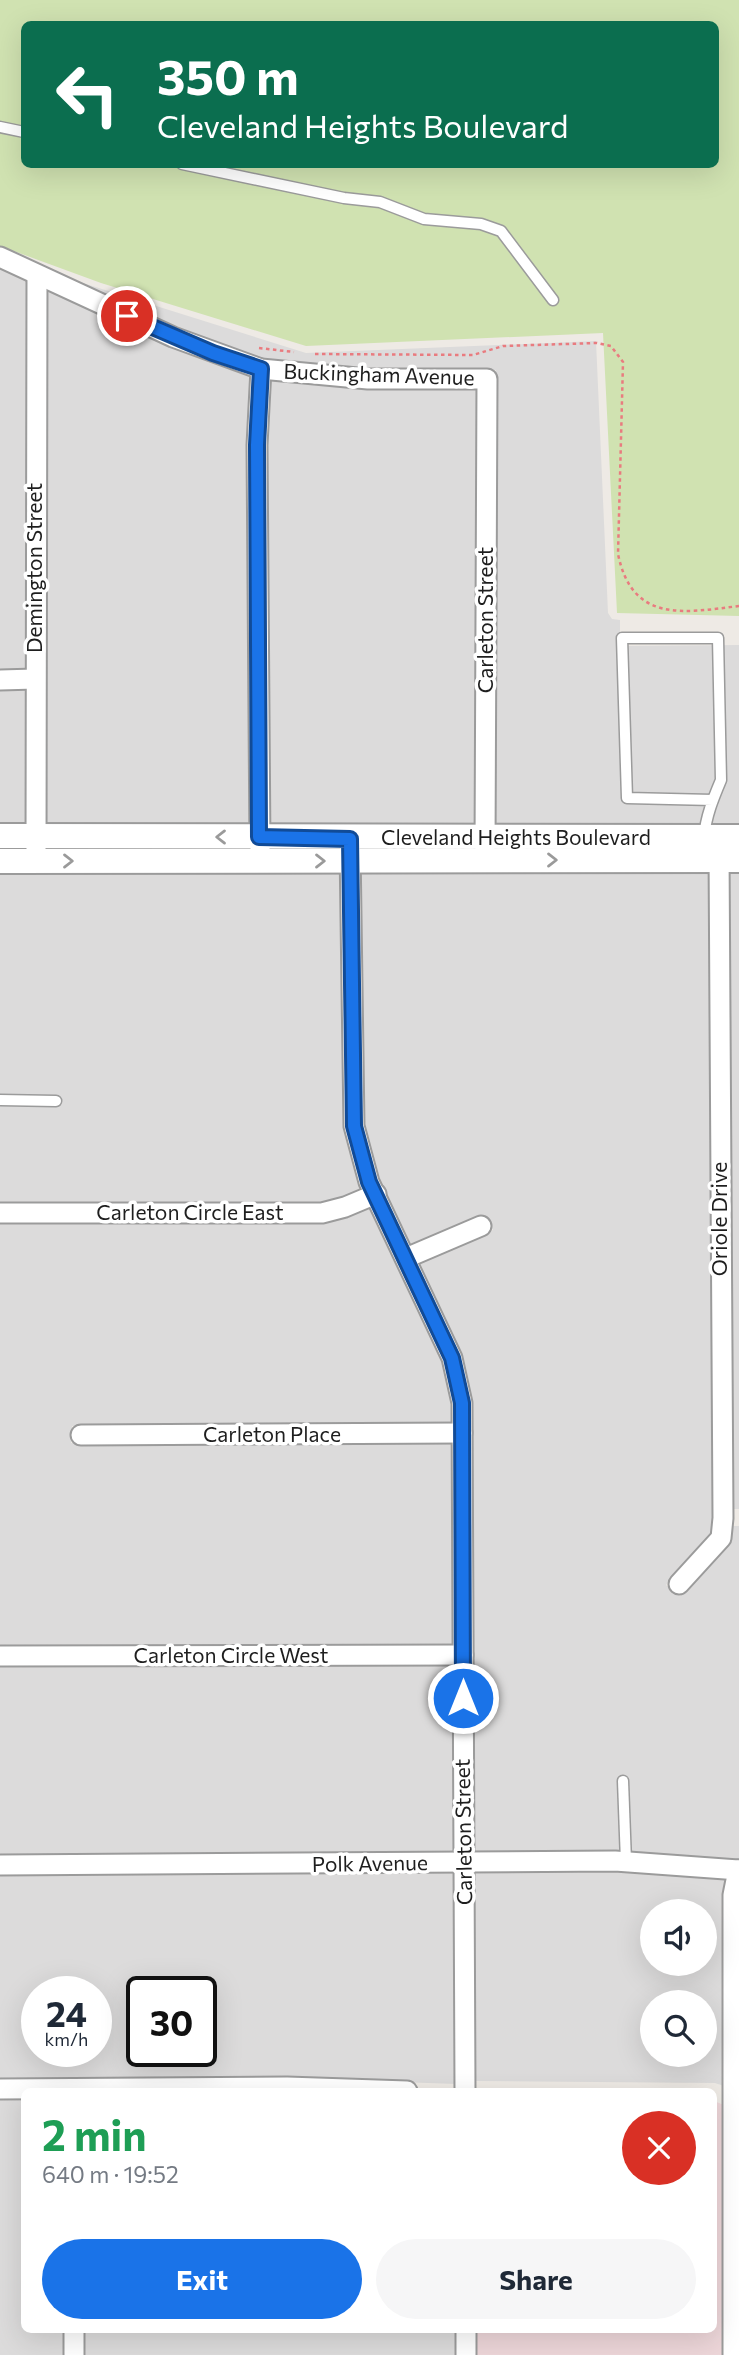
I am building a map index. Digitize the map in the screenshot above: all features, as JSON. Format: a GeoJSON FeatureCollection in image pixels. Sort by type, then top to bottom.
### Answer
{"type":"FeatureCollection","features":[{"type":"Feature","properties":{"kind":"street","name":"Buckingham Avenue"},"geometry":{"type":"LineString","coordinates":[[0,257],[173,337],[261,369],[368,379],[487,379]]}},
{"type":"Feature","properties":{"kind":"street","name":"Demington Street"},"geometry":{"type":"LineString","coordinates":[[36,861],[37,275]]}},
{"type":"Feature","properties":{"kind":"street"},"geometry":{"type":"LineString","coordinates":[[260,849],[257,445],[261,369]]}},
{"type":"Feature","properties":{"kind":"street","name":"Carleton Street"},"geometry":{"type":"LineString","coordinates":[[485,849],[487,379]]}},
{"type":"Feature","properties":{"kind":"street"},"geometry":{"type":"LineString","coordinates":[[0,680],[35,679]]}},
{"type":"Feature","properties":{"kind":"street","name":"Cleveland Heights Boulevard"},"geometry":{"type":"LineString","coordinates":[[0,836],[36,835],[260,849],[724,846]]}},
{"type":"Feature","properties":{"kind":"street","name":"Oriole Drive"},"geometry":{"type":"LineString","coordinates":[[679,1584],[721,1538],[731,1518],[724,846]]}},
{"type":"Feature","properties":{"kind":"street","name":"Cleveland Heights Boulevard"},"geometry":{"type":"LineString","coordinates":[[0,861],[260,849]]}},
{"type":"Feature","properties":{"kind":"street","name":"Carleton Street"},"geometry":{"type":"LineString","coordinates":[[350,850],[354,1126],[369,1182],[452,1358],[462,1403],[466,2088]]}},
{"type":"Feature","properties":{"kind":"street","name":"Carleton Circle East"},"geometry":{"type":"LineString","coordinates":[[0,1213],[322,1213],[376,1194]]}},
{"type":"Feature","properties":{"kind":"street"},"geometry":{"type":"LineString","coordinates":[[406,1258],[481,1226]]}},
{"type":"Feature","properties":{"kind":"street","name":"Carleton Place"},"geometry":{"type":"LineString","coordinates":[[81,1435],[462,1433]]}},
{"type":"Feature","properties":{"kind":"street","name":"Carleton Circle West"},"geometry":{"type":"LineString","coordinates":[[0,1656],[463,1655]]}},
{"type":"Feature","properties":{"kind":"street","name":"Polk Avenue"},"geometry":{"type":"LineString","coordinates":[[0,1865],[626,1862],[739,1870]]}},
{"type":"Feature","properties":{"kind":"street"},"geometry":{"type":"LineString","coordinates":[[733,2355],[736,2100],[733,1895],[739,1870]]}},
{"type":"Feature","properties":{"kind":"street"},"geometry":{"type":"LineString","coordinates":[[144,2088],[317,2088]]}},
{"type":"Feature","properties":{"kind":"street"},"geometry":{"type":"LineString","coordinates":[[0,2089],[21,2089]]}},
{"type":"Feature","properties":{"kind":"street"},"geometry":{"type":"LineString","coordinates":[[717,2093],[736,2100]]}},
{"type":"Feature","properties":{"kind":"street"},"geometry":{"type":"LineString","coordinates":[[74,2355],[75,2333]]}},
{"type":"Feature","properties":{"kind":"street"},"geometry":{"type":"LineString","coordinates":[[466,2333],[466,2355]]}},
{"type":"Feature","properties":{"kind":"lane"},"geometry":{"type":"LineString","coordinates":[[0,127],[21,131]]}},
{"type":"Feature","properties":{"kind":"lane"},"geometry":{"type":"LineString","coordinates":[[201,168],[344,198],[380,202],[424,219],[481,224],[502,231],[553,300]]}},
{"type":"Feature","properties":{"kind":"lane"},"geometry":{"type":"LineString","coordinates":[[713,800],[627,798],[621,638],[718,638],[721,780],[706,818],[724,846]]}},
{"type":"Feature","properties":{"kind":"lane"},"geometry":{"type":"LineString","coordinates":[[0,836],[0,850]]}},
{"type":"Feature","properties":{"kind":"lane"},"geometry":{"type":"LineString","coordinates":[[0,1100],[56,1101]]}},
{"type":"Feature","properties":{"kind":"lane"},"geometry":{"type":"LineString","coordinates":[[623,1781],[626,1862]]}},
{"type":"Feature","properties":{"kind":"shaded area"},"geometry":{"type":"Polygon","coordinates":[[[0,267],[27,280],[25,671],[0,671],[0,267]]]}},
{"type":"Feature","properties":{"kind":"shaded area"},"geometry":{"type":"Polygon","coordinates":[[[70,279],[306,353],[596,341],[608,613],[612,619],[620,620],[620,646],[739,645],[739,828],[495,829],[496,370],[369,370],[263,360],[177,329],[70,279]]]}},
{"type":"Feature","properties":{"kind":"shaded area"},"geometry":{"type":"Polygon","coordinates":[[[47,289],[169,345],[251,375],[247,445],[249,828],[46,827],[47,289]]]}},
{"type":"Feature","properties":{"kind":"shaded area"},"geometry":{"type":"Polygon","coordinates":[[[270,379],[367,387],[477,388],[476,829],[269,829],[267,445],[270,379]]]}},
{"type":"Feature","properties":{"kind":"shaded area"},"geometry":{"type":"Polygon","coordinates":[[[25,688],[26,827],[0,827],[0,689],[25,688]]]}},
{"type":"Feature","properties":{"kind":"shaded area"},"geometry":{"type":"Polygon","coordinates":[[[341,869],[344,1126],[363,1190],[321,1204],[0,1204],[0,870],[341,869]]]}},
{"type":"Feature","properties":{"kind":"shaded area"},"geometry":{"type":"Polygon","coordinates":[[[361,869],[709,869],[713,1517],[711,1535],[666,1585],[680,1596],[716,1560],[729,1542],[732,1526],[739,1526],[739,1861],[615,1852],[474,1854],[471,1402],[462,1355],[419,1262],[493,1230],[485,1215],[411,1246],[379,1179],[364,1125],[361,869]]]}},
{"type":"Feature","properties":{"kind":"shaded area"},"geometry":{"type":"Polygon","coordinates":[[[728,869],[739,869],[739,1509],[732,1509],[728,869]]]}},
{"type":"Feature","properties":{"kind":"shaded area"},"geometry":{"type":"Polygon","coordinates":[[[371,1206],[443,1361],[452,1403],[452,1424],[72,1426],[71,1443],[453,1442],[453,1646],[0,1648],[0,1222],[371,1206]]]}},
{"type":"Feature","properties":{"kind":"shaded area"},"geometry":{"type":"Polygon","coordinates":[[[453,1663],[455,1854],[0,1857],[0,1665],[453,1663]]]}},
{"type":"Feature","properties":{"kind":"shaded area"},"geometry":{"type":"Polygon","coordinates":[[[615,1870],[727,1878],[723,1895],[724,2086],[715,2083],[475,2081],[474,1872],[615,1870]]]}},
{"type":"Feature","properties":{"kind":"shaded area"},"geometry":{"type":"Polygon","coordinates":[[[455,1872],[456,2084],[287,2078],[0,2080],[0,1874],[455,1872]]]}},
{"type":"Feature","properties":{"kind":"shaded area"},"geometry":{"type":"Polygon","coordinates":[[[0,2098],[21,2098],[21,2333],[65,2333],[65,2355],[0,2355],[0,2098]]]}},
{"type":"Feature","properties":{"kind":"shaded area"},"geometry":{"type":"Polygon","coordinates":[[[717,2102],[724,2105],[723,2355],[475,2355],[476,2333],[717,2333],[717,2102]]]}},
{"type":"Feature","properties":{"kind":"shaded area"},"geometry":{"type":"Polygon","coordinates":[[[84,2333],[456,2333],[456,2355],[84,2355],[84,2333]]]}},
{"type":"Feature","properties":{"kind":"green space"},"geometry":{"type":"Polygon","coordinates":[[[0,0],[739,0],[739,616],[617,613],[603,333],[306,346],[101,283],[0,246],[0,0]]]}},
{"type":"Feature","properties":{"kind":"route"},"geometry":{"type":"LineString","coordinates":[[127,316],[213,353],[261,369],[257,445],[259,837],[350,839],[354,1126],[369,1182],[438,1322],[452,1358],[462,1403],[463,1698]]}}]}
